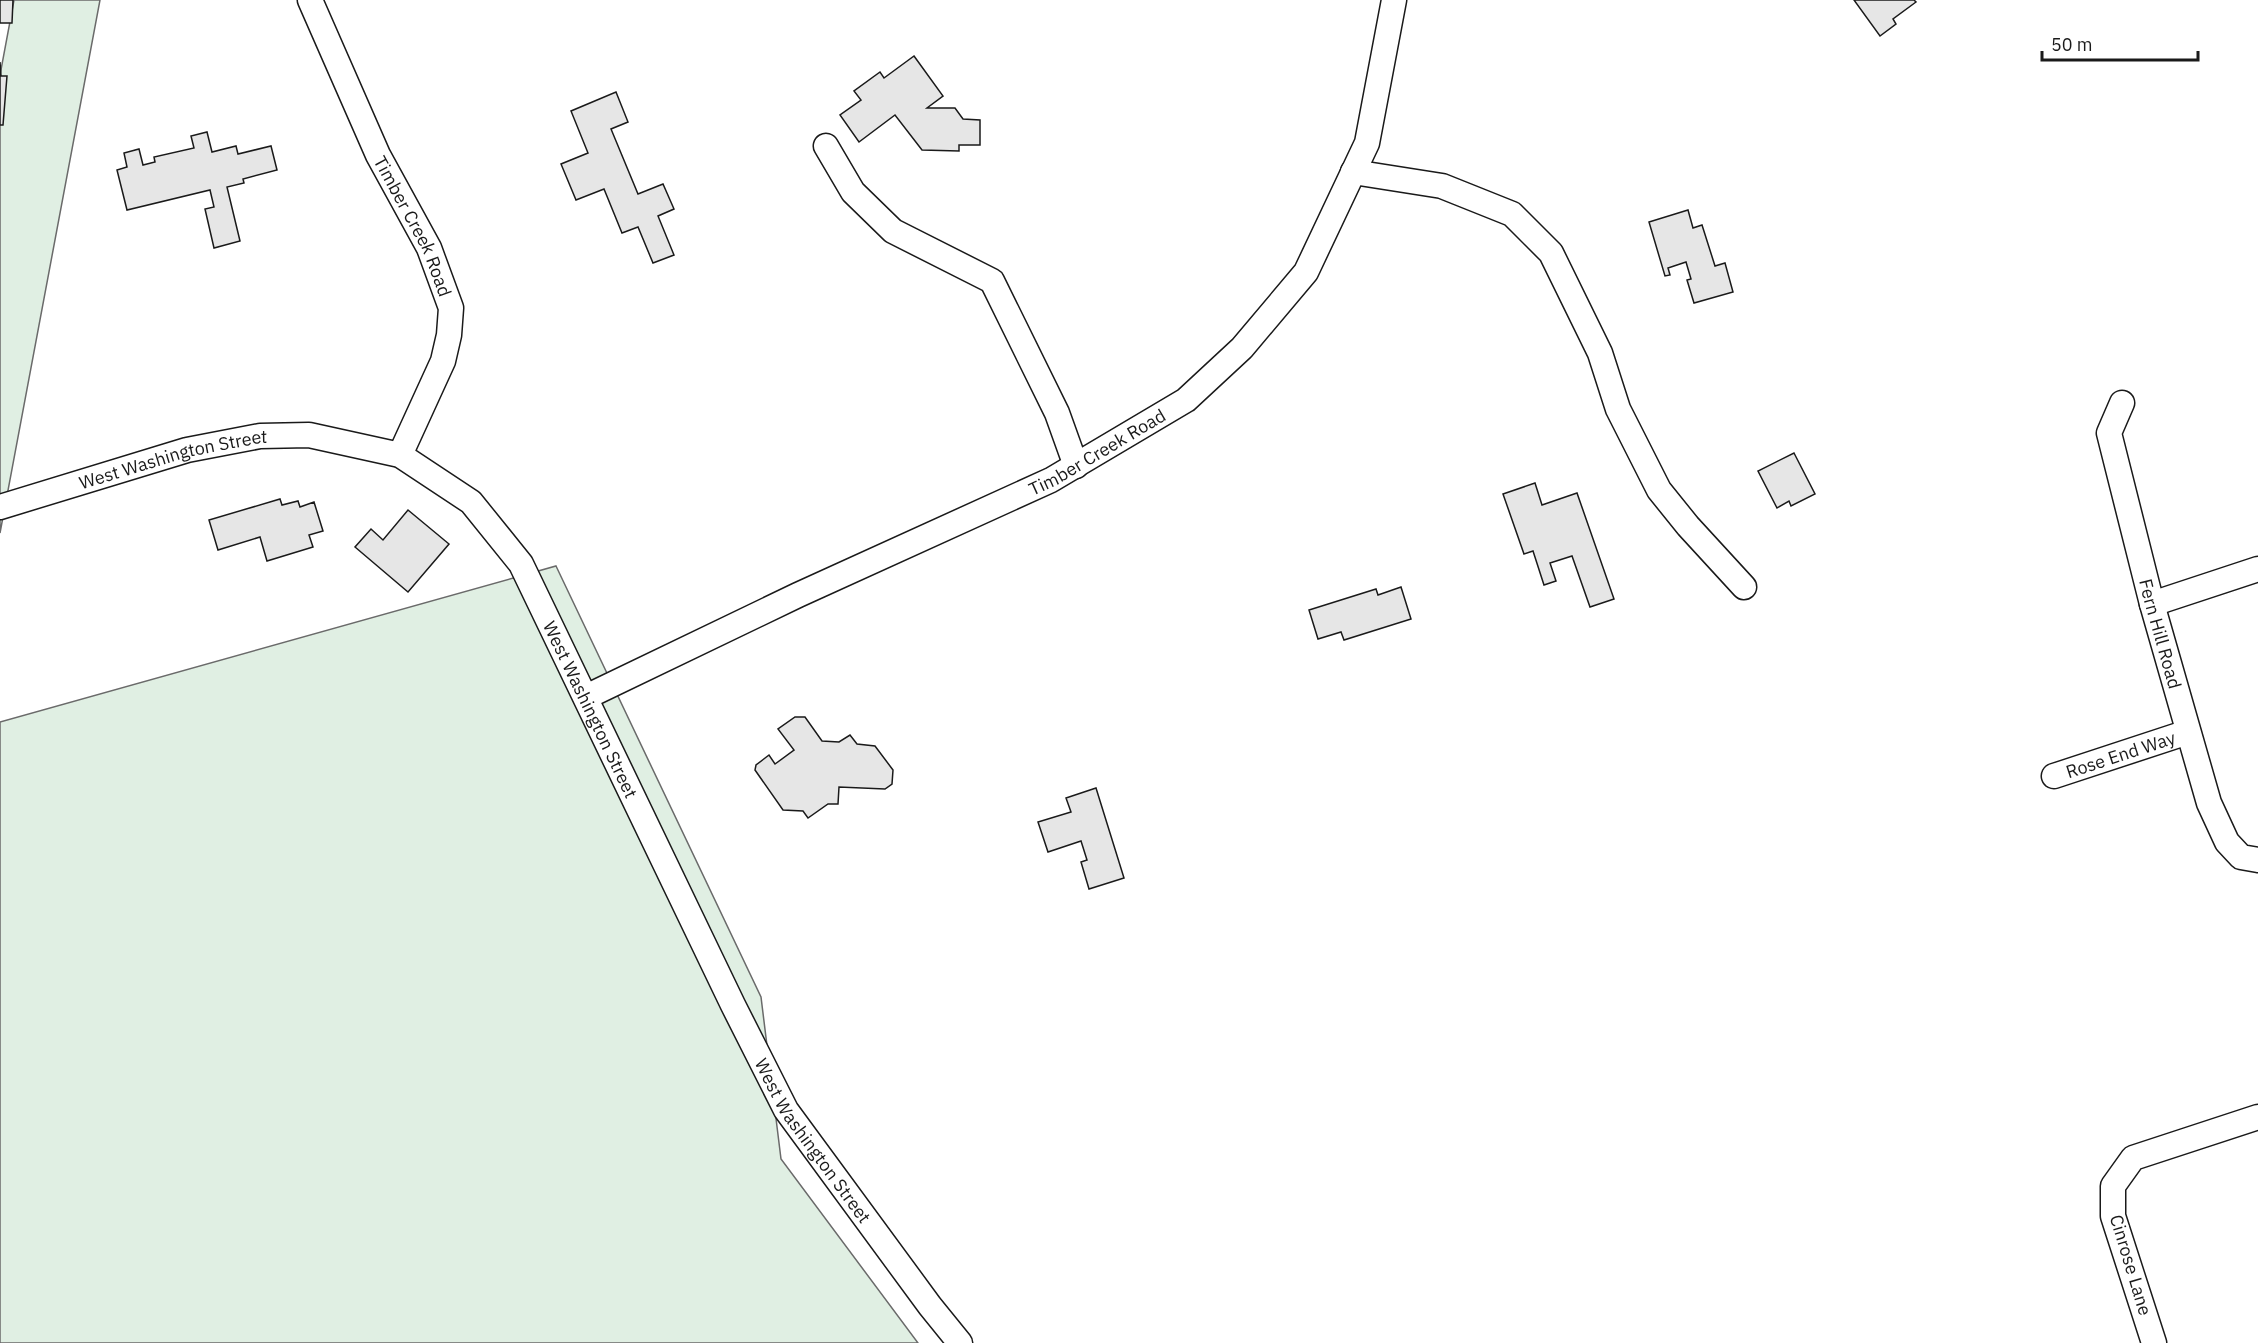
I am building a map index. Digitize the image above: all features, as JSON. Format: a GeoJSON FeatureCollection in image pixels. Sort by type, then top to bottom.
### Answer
{"type":"FeatureCollection","features":[{"type":"Feature","properties":{"kind":"street","name":"Timber Creek Road"},"geometry":{"type":"LineString","coordinates":[[310,0],[378,155],[429,248],[451,308],[449,335],[443,361],[400,455]]}},
{"type":"Feature","properties":{"kind":"street","name":"Timber Creek Road"},"geometry":{"type":"LineString","coordinates":[[586,697],[809,590],[1051,480],[1186,400],[1242,348],[1306,272],[1367,142],[1394,0]]}},
{"type":"Feature","properties":{"kind":"street"},"geometry":{"type":"LineString","coordinates":[[825,146],[853,192],[893,231],[992,281],[1057,413],[1076,466]]}},
{"type":"Feature","properties":{"kind":"street"},"geometry":{"type":"LineString","coordinates":[[1353,172],[1442,186],[1512,214],[1551,253],[1600,353],[1618,410],[1659,490],[1744,588]]}},
{"type":"Feature","properties":{"kind":"street","name":"Fern Hill Road"},"geometry":{"type":"LineString","coordinates":[[2122,403],[2109,433],[2152,604],[2188,732],[2209,803],[2228,842],[2250,858]]}},
{"type":"Feature","properties":{"kind":"street","name":"West Washington Street"},"geometry":{"type":"LineString","coordinates":[[0,507],[187,450],[260,436],[309,435],[400,455],[471,502],[521,564],[733,1005],[786,1110],[930,1306],[960,1343]]}},
{"type":"Feature","properties":{"kind":"street"},"geometry":{"type":"LineString","coordinates":[[2152,604],[2258,569]]}},
{"type":"Feature","properties":{"kind":"street","name":"Rose End Way"},"geometry":{"type":"LineString","coordinates":[[2054,776],[2188,732]]}},
{"type":"Feature","properties":{"kind":"street","name":"Cinrose Lane"},"geometry":{"type":"LineString","coordinates":[[2154,1343],[2113,1216],[2114,1186],[2133,1158],[2258,1117]]}},
{"type":"Feature","properties":{"kind":"green space"},"geometry":{"type":"Polygon","coordinates":[[[14,0],[100,0],[0,533],[0,75],[14,0]]]}},
{"type":"Feature","properties":{"kind":"green space"},"geometry":{"type":"Polygon","coordinates":[[[556,566],[761,997],[781,1159],[918,1343],[0,1343],[0,722],[556,566]]]}},
{"type":"Feature","properties":{"kind":"building"},"geometry":{"type":"Polygon","coordinates":[[[0,0],[13,0],[12,23],[0,23],[0,0]]]}},
{"type":"Feature","properties":{"kind":"building"},"geometry":{"type":"Polygon","coordinates":[[[1854,0],[1914,0],[1916,2],[1893,19],[1896,24],[1880,36],[1854,0]]]}},
{"type":"Feature","properties":{"kind":"building"},"geometry":{"type":"Polygon","coordinates":[[[914,56],[943,96],[927,108],[955,108],[963,119],[980,120],[980,145],[959,145],[959,151],[922,150],[895,115],[859,142],[840,115],[861,100],[854,91],[880,72],[884,78],[914,56]]]}},
{"type":"Feature","properties":{"kind":"building"},"geometry":{"type":"Polygon","coordinates":[[[0,62],[1,76],[7,76],[3,125],[0,125],[0,62]]]}},
{"type":"Feature","properties":{"kind":"building"},"geometry":{"type":"Polygon","coordinates":[[[616,92],[628,122],[611,129],[638,194],[663,184],[674,209],[658,216],[674,255],[653,263],[638,227],[622,233],[604,189],[576,200],[561,164],[588,153],[571,111],[616,92]]]}},
{"type":"Feature","properties":{"kind":"building"},"geometry":{"type":"Polygon","coordinates":[[[207,132],[212,152],[236,146],[238,154],[271,146],[277,170],[243,179],[244,183],[227,187],[240,241],[214,248],[205,209],[214,207],[210,190],[127,210],[117,170],[127,167],[124,153],[139,149],[143,165],[155,162],[154,157],[194,148],[191,136],[207,132]]]}},
{"type":"Feature","properties":{"kind":"building"},"geometry":{"type":"Polygon","coordinates":[[[1688,210],[1693,228],[1702,225],[1715,266],[1725,263],[1733,292],[1694,303],[1687,280],[1691,279],[1686,262],[1668,268],[1670,275],[1665,276],[1649,222],[1688,210]]]}},
{"type":"Feature","properties":{"kind":"building"},"geometry":{"type":"Polygon","coordinates":[[[1794,453],[1815,494],[1791,506],[1789,501],[1777,508],[1758,471],[1794,453]]]}},
{"type":"Feature","properties":{"kind":"building"},"geometry":{"type":"Polygon","coordinates":[[[1535,483],[1542,505],[1577,493],[1614,599],[1590,607],[1572,556],[1550,563],[1556,581],[1544,585],[1533,551],[1524,554],[1503,494],[1535,483]]]}},
{"type":"Feature","properties":{"kind":"building"},"geometry":{"type":"Polygon","coordinates":[[[280,499],[282,505],[298,501],[300,507],[314,502],[323,531],[309,535],[313,547],[267,561],[260,537],[218,550],[209,520],[280,499]]]}},
{"type":"Feature","properties":{"kind":"building"},"geometry":{"type":"Polygon","coordinates":[[[408,510],[449,544],[408,592],[355,547],[371,529],[383,540],[408,510]]]}},
{"type":"Feature","properties":{"kind":"building"},"geometry":{"type":"Polygon","coordinates":[[[1401,587],[1411,619],[1344,640],[1341,632],[1318,639],[1309,610],[1376,589],[1378,595],[1401,587]]]}},
{"type":"Feature","properties":{"kind":"building"},"geometry":{"type":"Polygon","coordinates":[[[795,717],[805,717],[822,741],[839,742],[850,735],[857,744],[875,746],[893,770],[892,784],[885,789],[839,787],[838,804],[828,804],[808,818],[803,811],[783,810],[755,770],[756,765],[769,755],[775,764],[794,750],[778,729],[795,717]]]}},
{"type":"Feature","properties":{"kind":"building"},"geometry":{"type":"Polygon","coordinates":[[[1096,788],[1124,878],[1089,889],[1081,862],[1087,860],[1081,841],[1048,852],[1038,822],[1071,812],[1066,798],[1096,788]]]}}]}
